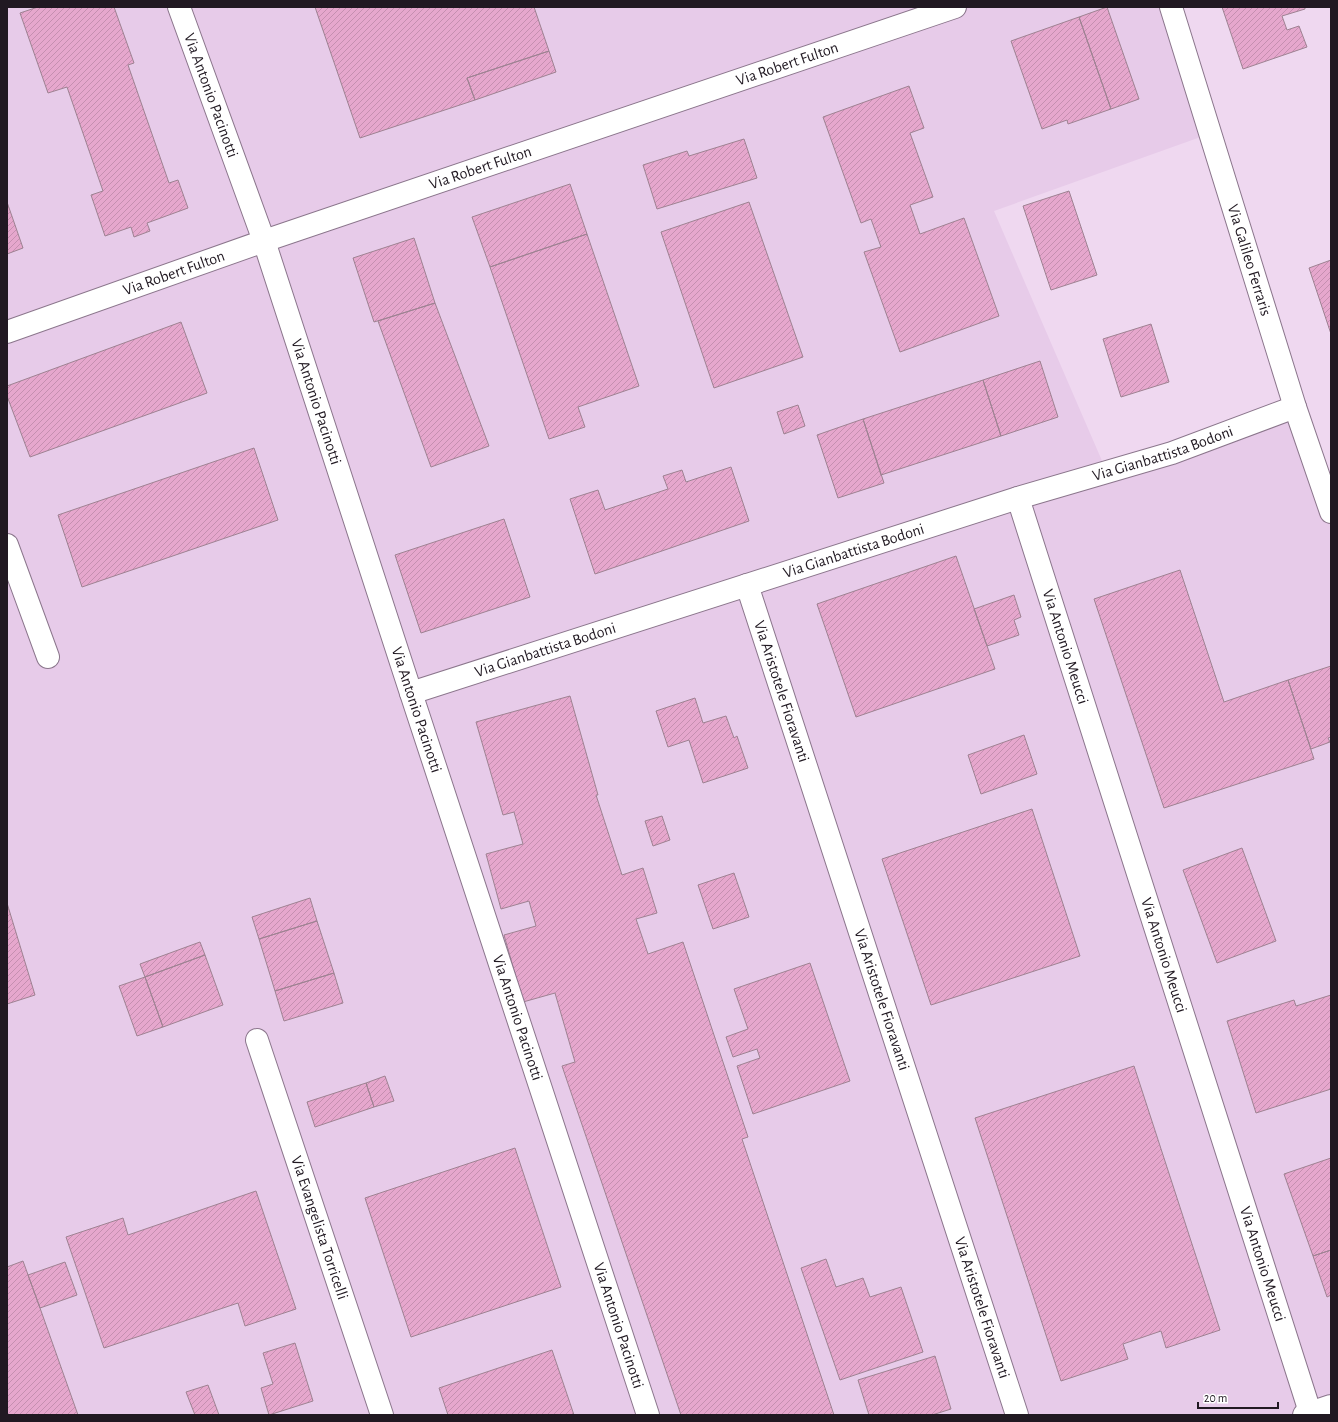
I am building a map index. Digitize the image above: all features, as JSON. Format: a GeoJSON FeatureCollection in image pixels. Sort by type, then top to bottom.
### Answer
{"type":"FeatureCollection","features":[{"type":"Feature","properties":{"kind":"street","name":"Via Antonio Pacinotti"},"geometry":{"type":"LineString","coordinates":[[179,7],[264,241],[648,1415]]}},
{"type":"Feature","properties":{"kind":"street","name":"Via Robert Fulton"},"geometry":{"type":"LineString","coordinates":[[7,332],[264,241],[955,7]]}},
{"type":"Feature","properties":{"kind":"street","name":"Via Galileo Ferraris"},"geometry":{"type":"LineString","coordinates":[[1171,7],[1295,406],[1331,512]]}},
{"type":"Feature","properties":{"kind":"street","name":"Via Gianbattista Bodoni"},"geometry":{"type":"LineString","coordinates":[[411,693],[1018,498],[1172,453],[1295,406]]}},
{"type":"Feature","properties":{"kind":"street","name":"Via Antonio Meucci"},"geometry":{"type":"LineString","coordinates":[[1018,498],[1307,1414]]}},
{"type":"Feature","properties":{"kind":"street"},"geometry":{"type":"LineString","coordinates":[[7,545],[48,657]]}},
{"type":"Feature","properties":{"kind":"street","name":"Via Aristotele Fioravanti"},"geometry":{"type":"LineString","coordinates":[[747,585],[1017,1415]]}},
{"type":"Feature","properties":{"kind":"street","name":"Via Evangelista Torricelli"},"geometry":{"type":"LineString","coordinates":[[257,1040],[382,1415]]}},
{"type":"Feature","properties":{"kind":"street"},"geometry":{"type":"LineString","coordinates":[[1307,1414],[1331,1406]]}},
{"type":"Feature","properties":{"kind":"shaded area"},"geometry":{"type":"Polygon","coordinates":[[[7,7],[1161,7],[1209,134],[994,211],[1109,477],[1301,406],[1331,495],[1331,1407],[1307,1415],[7,1415],[7,7]]]}},
{"type":"Feature","properties":{"kind":"building"},"geometry":{"type":"Polygon","coordinates":[[[38,7],[114,7],[134,63],[128,65],[169,183],[178,180],[188,208],[147,223],[150,231],[134,237],[131,227],[105,236],[91,195],[103,191],[67,87],[48,93],[20,13],[38,7]]]}},
{"type":"Feature","properties":{"kind":"building"},"geometry":{"type":"Polygon","coordinates":[[[315,7],[534,7],[549,51],[467,78],[475,100],[360,138],[315,7]]]}},
{"type":"Feature","properties":{"kind":"building"},"geometry":{"type":"Polygon","coordinates":[[[1107,7],[1139,99],[1111,109],[1079,17],[1107,7]]]}},
{"type":"Feature","properties":{"kind":"building"},"geometry":{"type":"Polygon","coordinates":[[[1222,7],[1305,7],[1305,9],[1282,16],[1287,30],[1299,26],[1307,47],[1243,69],[1222,7]]]}},
{"type":"Feature","properties":{"kind":"building"},"geometry":{"type":"Polygon","coordinates":[[[1079,17],[1111,109],[1068,124],[1067,120],[1042,129],[1011,41],[1079,17]]]}},
{"type":"Feature","properties":{"kind":"building"},"geometry":{"type":"Polygon","coordinates":[[[549,51],[556,72],[475,100],[467,78],[549,51]]]}},
{"type":"Feature","properties":{"kind":"building"},"geometry":{"type":"Polygon","coordinates":[[[909,86],[924,128],[910,133],[933,197],[910,205],[920,234],[964,218],[999,316],[900,352],[864,252],[881,247],[871,219],[861,223],[823,117],[909,86]]]}},
{"type":"Feature","properties":{"kind":"building"},"geometry":{"type":"Polygon","coordinates":[[[744,139],[757,178],[657,209],[643,165],[687,151],[689,156],[744,139]]]}},
{"type":"Feature","properties":{"kind":"building"},"geometry":{"type":"Polygon","coordinates":[[[570,184],[587,234],[490,267],[472,217],[570,184]]]}},
{"type":"Feature","properties":{"kind":"building"},"geometry":{"type":"Polygon","coordinates":[[[1069,191],[1097,275],[1051,290],[1023,206],[1069,191]]]}},
{"type":"Feature","properties":{"kind":"building"},"geometry":{"type":"Polygon","coordinates":[[[7,202],[23,248],[7,254],[7,202]]]}},
{"type":"Feature","properties":{"kind":"building"},"geometry":{"type":"Polygon","coordinates":[[[749,202],[803,357],[714,388],[661,232],[749,202]]]}},
{"type":"Feature","properties":{"kind":"building"},"geometry":{"type":"Polygon","coordinates":[[[587,234],[639,386],[578,407],[585,427],[549,439],[490,267],[587,234]]]}},
{"type":"Feature","properties":{"kind":"building"},"geometry":{"type":"Polygon","coordinates":[[[414,238],[435,303],[374,322],[353,258],[414,238]]]}},
{"type":"Feature","properties":{"kind":"building"},"geometry":{"type":"Polygon","coordinates":[[[1331,260],[1331,334],[1309,268],[1331,260]]]}},
{"type":"Feature","properties":{"kind":"building"},"geometry":{"type":"Polygon","coordinates":[[[435,303],[489,446],[431,467],[378,321],[435,303]]]}},
{"type":"Feature","properties":{"kind":"building"},"geometry":{"type":"Polygon","coordinates":[[[181,322],[207,393],[30,457],[7,396],[7,386],[181,322]]]}},
{"type":"Feature","properties":{"kind":"building"},"geometry":{"type":"Polygon","coordinates":[[[1151,324],[1169,382],[1121,397],[1103,339],[1151,324]]]}},
{"type":"Feature","properties":{"kind":"building"},"geometry":{"type":"Polygon","coordinates":[[[1040,361],[1058,417],[1001,436],[983,380],[1040,361]]]}},
{"type":"Feature","properties":{"kind":"building"},"geometry":{"type":"Polygon","coordinates":[[[983,380],[1001,436],[881,475],[863,419],[983,380]]]}},
{"type":"Feature","properties":{"kind":"building"},"geometry":{"type":"Polygon","coordinates":[[[798,405],[805,426],[784,434],[777,412],[798,405]]]}},
{"type":"Feature","properties":{"kind":"building"},"geometry":{"type":"Polygon","coordinates":[[[863,419],[884,483],[838,498],[817,435],[863,419]]]}},
{"type":"Feature","properties":{"kind":"building"},"geometry":{"type":"Polygon","coordinates":[[[254,448],[278,520],[82,587],[58,515],[254,448]]]}},
{"type":"Feature","properties":{"kind":"building"},"geometry":{"type":"Polygon","coordinates":[[[731,467],[749,521],[595,574],[570,499],[598,490],[605,510],[668,489],[663,476],[682,470],[686,482],[731,467]]]}},
{"type":"Feature","properties":{"kind":"building"},"geometry":{"type":"Polygon","coordinates":[[[504,519],[530,597],[421,633],[395,555],[504,519]]]}},
{"type":"Feature","properties":{"kind":"building"},"geometry":{"type":"Polygon","coordinates":[[[956,556],[995,669],[856,717],[817,604],[956,556]]]}},
{"type":"Feature","properties":{"kind":"building"},"geometry":{"type":"Polygon","coordinates":[[[1180,570],[1224,702],[1288,680],[1314,759],[1164,808],[1094,599],[1180,570]]]}},
{"type":"Feature","properties":{"kind":"building"},"geometry":{"type":"Polygon","coordinates":[[[1014,595],[1021,617],[1014,620],[1019,635],[987,646],[974,609],[1014,595]]]}},
{"type":"Feature","properties":{"kind":"building"},"geometry":{"type":"Polygon","coordinates":[[[1331,666],[1331,737],[1328,738],[1330,742],[1311,749],[1288,680],[1331,666]]]}},
{"type":"Feature","properties":{"kind":"building"},"geometry":{"type":"Polygon","coordinates":[[[570,696],[598,795],[596,795],[622,875],[643,868],[657,913],[636,919],[648,954],[683,942],[748,1137],[742,1139],[834,1415],[681,1415],[562,1066],[575,1062],[555,993],[523,1002],[504,935],[536,926],[529,901],[501,909],[486,854],[523,844],[514,812],[503,815],[476,722],[570,696]]]}},
{"type":"Feature","properties":{"kind":"building"},"geometry":{"type":"Polygon","coordinates":[[[695,698],[703,723],[726,716],[734,738],[737,736],[748,768],[703,783],[689,740],[668,747],[656,711],[695,698]]]}},
{"type":"Feature","properties":{"kind":"building"},"geometry":{"type":"Polygon","coordinates":[[[1024,735],[1037,774],[981,794],[968,755],[1024,735]]]}},
{"type":"Feature","properties":{"kind":"building"},"geometry":{"type":"Polygon","coordinates":[[[1032,809],[1080,956],[931,1005],[882,859],[1032,809]]]}},
{"type":"Feature","properties":{"kind":"building"},"geometry":{"type":"Polygon","coordinates":[[[662,816],[670,840],[653,846],[645,821],[662,816]]]}},
{"type":"Feature","properties":{"kind":"building"},"geometry":{"type":"Polygon","coordinates":[[[1242,848],[1276,941],[1217,963],[1183,870],[1242,848]]]}},
{"type":"Feature","properties":{"kind":"building"},"geometry":{"type":"Polygon","coordinates":[[[734,873],[749,917],[713,929],[698,885],[734,873]]]}},
{"type":"Feature","properties":{"kind":"building"},"geometry":{"type":"Polygon","coordinates":[[[310,898],[317,921],[259,939],[252,917],[310,898]]]}},
{"type":"Feature","properties":{"kind":"building"},"geometry":{"type":"Polygon","coordinates":[[[7,903],[35,995],[7,1004],[7,903]]]}},
{"type":"Feature","properties":{"kind":"building"},"geometry":{"type":"Polygon","coordinates":[[[317,921],[334,973],[275,991],[259,939],[317,921]]]}},
{"type":"Feature","properties":{"kind":"building"},"geometry":{"type":"Polygon","coordinates":[[[200,942],[205,955],[145,977],[140,964],[200,942]]]}},
{"type":"Feature","properties":{"kind":"building"},"geometry":{"type":"Polygon","coordinates":[[[205,955],[223,1005],[163,1027],[145,977],[205,955]]]}},
{"type":"Feature","properties":{"kind":"building"},"geometry":{"type":"Polygon","coordinates":[[[810,963],[850,1081],[753,1114],[737,1066],[760,1058],[757,1049],[733,1057],[726,1037],[748,1029],[734,989],[810,963]]]}},
{"type":"Feature","properties":{"kind":"building"},"geometry":{"type":"Polygon","coordinates":[[[334,973],[343,1003],[284,1021],[275,991],[334,973]]]}},
{"type":"Feature","properties":{"kind":"building"},"geometry":{"type":"Polygon","coordinates":[[[145,977],[163,1027],[137,1036],[119,986],[145,977]]]}},
{"type":"Feature","properties":{"kind":"building"},"geometry":{"type":"Polygon","coordinates":[[[1331,995],[1331,1089],[1256,1113],[1227,1021],[1294,1000],[1296,1006],[1331,995]]]}},
{"type":"Feature","properties":{"kind":"building"},"geometry":{"type":"Polygon","coordinates":[[[1134,1066],[1220,1330],[1166,1348],[1161,1331],[1123,1344],[1128,1359],[1061,1381],[975,1118],[1134,1066]]]}},
{"type":"Feature","properties":{"kind":"building"},"geometry":{"type":"Polygon","coordinates":[[[385,1076],[394,1101],[374,1107],[366,1083],[385,1076]]]}},
{"type":"Feature","properties":{"kind":"building"},"geometry":{"type":"Polygon","coordinates":[[[366,1083],[374,1107],[315,1127],[307,1102],[366,1083]]]}},
{"type":"Feature","properties":{"kind":"building"},"geometry":{"type":"Polygon","coordinates":[[[515,1148],[561,1287],[411,1337],[365,1198],[515,1148]]]}},
{"type":"Feature","properties":{"kind":"building"},"geometry":{"type":"Polygon","coordinates":[[[1331,1158],[1331,1250],[1313,1256],[1284,1174],[1331,1158]]]}},
{"type":"Feature","properties":{"kind":"building"},"geometry":{"type":"Polygon","coordinates":[[[256,1191],[296,1309],[245,1326],[238,1303],[104,1348],[66,1237],[123,1218],[128,1235],[256,1191]]]}},
{"type":"Feature","properties":{"kind":"building"},"geometry":{"type":"Polygon","coordinates":[[[1331,1250],[1331,1295],[1327,1297],[1313,1256],[1331,1250]]]}},
{"type":"Feature","properties":{"kind":"building"},"geometry":{"type":"Polygon","coordinates":[[[826,1259],[836,1287],[863,1278],[870,1297],[901,1287],[923,1352],[840,1380],[801,1268],[826,1259]]]}},
{"type":"Feature","properties":{"kind":"building"},"geometry":{"type":"Polygon","coordinates":[[[23,1261],[78,1415],[7,1415],[7,1267],[23,1261]]]}},
{"type":"Feature","properties":{"kind":"building"},"geometry":{"type":"Polygon","coordinates":[[[65,1262],[77,1295],[40,1308],[28,1275],[65,1262]]]}},
{"type":"Feature","properties":{"kind":"building"},"geometry":{"type":"Polygon","coordinates":[[[295,1343],[313,1401],[269,1415],[261,1388],[273,1384],[263,1353],[295,1343]]]}},
{"type":"Feature","properties":{"kind":"building"},"geometry":{"type":"Polygon","coordinates":[[[552,1350],[574,1415],[448,1415],[439,1388],[552,1350]]]}},
{"type":"Feature","properties":{"kind":"building"},"geometry":{"type":"Polygon","coordinates":[[[935,1356],[951,1409],[932,1415],[869,1415],[858,1380],[935,1356]]]}},
{"type":"Feature","properties":{"kind":"building"},"geometry":{"type":"Polygon","coordinates":[[[208,1385],[219,1415],[195,1415],[186,1392],[208,1385]]]}}]}
